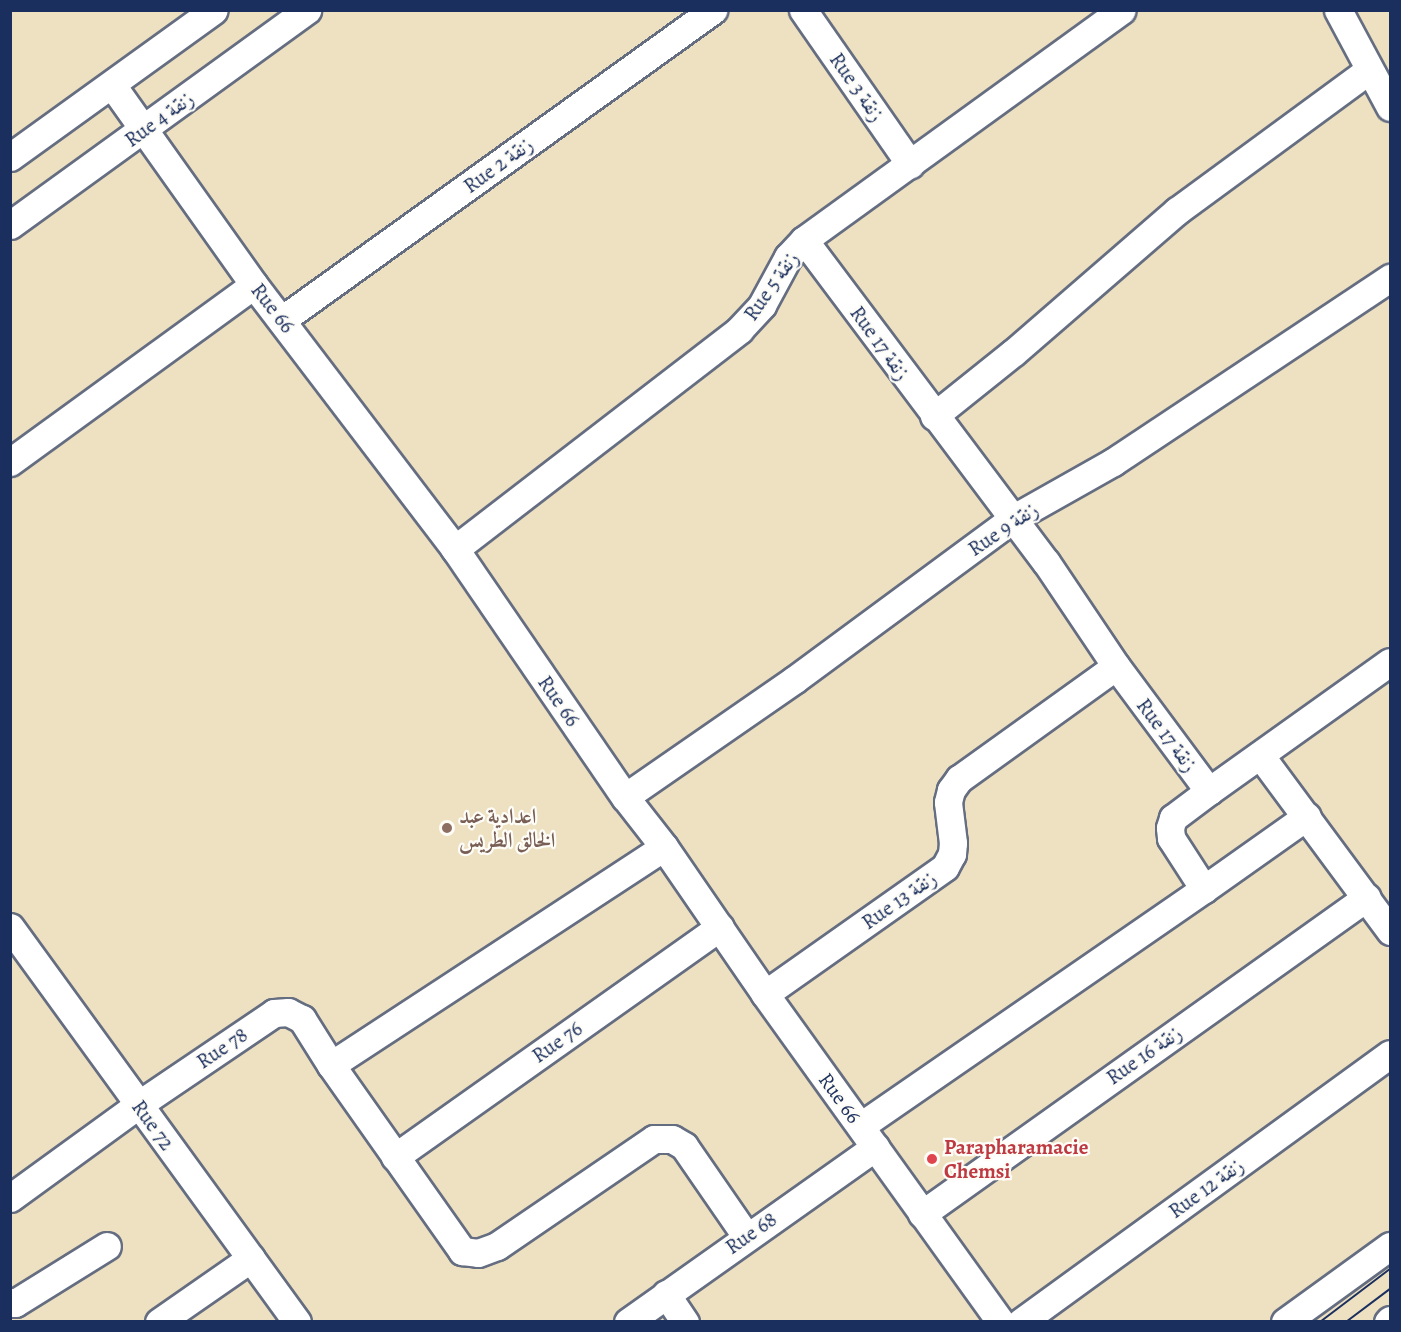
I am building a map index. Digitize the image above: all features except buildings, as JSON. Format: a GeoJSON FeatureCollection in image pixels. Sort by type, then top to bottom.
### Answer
{"type":"FeatureCollection","features":[{"type":"Feature","properties":{"kind":"street"},"geometry":{"type":"LineString","coordinates":[[10,157],[214,10]]}},
{"type":"Feature","properties":{"kind":"street","name":"Rue 4 زنقة"},"geometry":{"type":"LineString","coordinates":[[10,225],[143,131],[306,10]]}},
{"type":"Feature","properties":{"kind":"street","name":"Rue 2 زنقة"},"geometry":{"type":"LineString","coordinates":[[283,319],[713,10]]}},
{"type":"Feature","properties":{"kind":"street","name":"Rue 3 زنقة"},"geometry":{"type":"LineString","coordinates":[[803,10],[910,164]]}},
{"type":"Feature","properties":{"kind":"street","name":"Rue 5 زنقة"},"geometry":{"type":"LineString","coordinates":[[455,549],[739,330],[762,305],[788,257],[804,240],[1122,10]]}},
{"type":"Feature","properties":{"kind":"street"},"geometry":{"type":"LineString","coordinates":[[1338,10],[1390,107]]}},
{"type":"Feature","properties":{"kind":"street"},"geometry":{"type":"LineString","coordinates":[[934,416],[1014,352],[1177,211],[1369,70]]}},
{"type":"Feature","properties":{"kind":"street","name":"Rue 66"},"geometry":{"type":"LineString","coordinates":[[112,85],[254,285],[283,319],[455,549],[625,797],[664,847],[765,994],[1001,1322]]}},
{"type":"Feature","properties":{"kind":"street","name":"Rue 17 زنقة"},"geometry":{"type":"LineString","coordinates":[[804,240],[934,416],[1046,562],[1116,666],[1209,791],[1173,818],[1170,828],[1171,838],[1204,889]]}},
{"type":"Feature","properties":{"kind":"street","name":"Rue 9 زنقة"},"geometry":{"type":"LineString","coordinates":[[625,797],[856,636],[1012,519],[1113,462],[1390,278]]}},
{"type":"Feature","properties":{"kind":"street"},"geometry":{"type":"LineString","coordinates":[[10,462],[254,285]]}},
{"type":"Feature","properties":{"kind":"street"},"geometry":{"type":"LineString","coordinates":[[1209,791],[1390,662]]}},
{"type":"Feature","properties":{"kind":"street","name":"Rue 13 زنقة"},"geometry":{"type":"LineString","coordinates":[[765,994],[945,867],[952,854],[953,843],[948,802],[951,790],[959,779],[1116,666]]}},
{"type":"Feature","properties":{"kind":"street"},"geometry":{"type":"LineString","coordinates":[[1260,755],[1390,931]]}},
{"type":"Feature","properties":{"kind":"street"},"geometry":{"type":"LineString","coordinates":[[868,1136],[1307,816]]}},
{"type":"Feature","properties":{"kind":"street"},"geometry":{"type":"LineString","coordinates":[[331,1065],[664,847]]}},
{"type":"Feature","properties":{"kind":"street","name":"Rue 16 زنقة"},"geometry":{"type":"LineString","coordinates":[[922,1214],[1367,897]]}},
{"type":"Feature","properties":{"kind":"street","name":"Rue 72"},"geometry":{"type":"LineString","coordinates":[[10,927],[297,1322]]}},
{"type":"Feature","properties":{"kind":"street","name":"Rue 76"},"geometry":{"type":"LineString","coordinates":[[395,1157],[720,927]]}},
{"type":"Feature","properties":{"kind":"street","name":"Rue 78"},"geometry":{"type":"LineString","coordinates":[[10,1198],[138,1105],[273,1013],[288,1012],[302,1019],[331,1065],[462,1251],[478,1253],[497,1246],[654,1139],[672,1139],[684,1146],[746,1236]]}},
{"type":"Feature","properties":{"kind":"street","name":"Rue 12 زنقة"},"geometry":{"type":"LineString","coordinates":[[1021,1322],[1390,1054]]}},
{"type":"Feature","properties":{"kind":"street","name":"Rue 68"},"geometry":{"type":"LineString","coordinates":[[628,1322],[746,1236],[868,1136]]}},
{"type":"Feature","properties":{"kind":"street"},"geometry":{"type":"LineString","coordinates":[[10,1302],[15,1303],[107,1246]]}},
{"type":"Feature","properties":{"kind":"street"},"geometry":{"type":"LineString","coordinates":[[1285,1322],[1390,1246]]}},
{"type":"Feature","properties":{"kind":"street"},"geometry":{"type":"LineString","coordinates":[[159,1322],[250,1258]]}},
{"type":"Feature","properties":{"kind":"street"},"geometry":{"type":"LineString","coordinates":[[666,1294],[685,1322]]}},
{"type":"Feature","properties":{"kind":"tram line"},"geometry":{"type":"LineString","coordinates":[[1320,1322],[1390,1269]]}},
{"type":"Feature","properties":{"kind":"tram line"},"geometry":{"type":"LineString","coordinates":[[1346,1322],[1390,1289]]}},
{"type":"Feature","properties":{"kind":"place","name":"اعدادية عبد الخالق الطريس"},"geometry":{"type":"Point","coordinates":[447,828]}},
{"type":"Feature","properties":{"kind":"place","name":"Parapharamacie Chemsi"},"geometry":{"type":"Point","coordinates":[932,1159]}}]}
